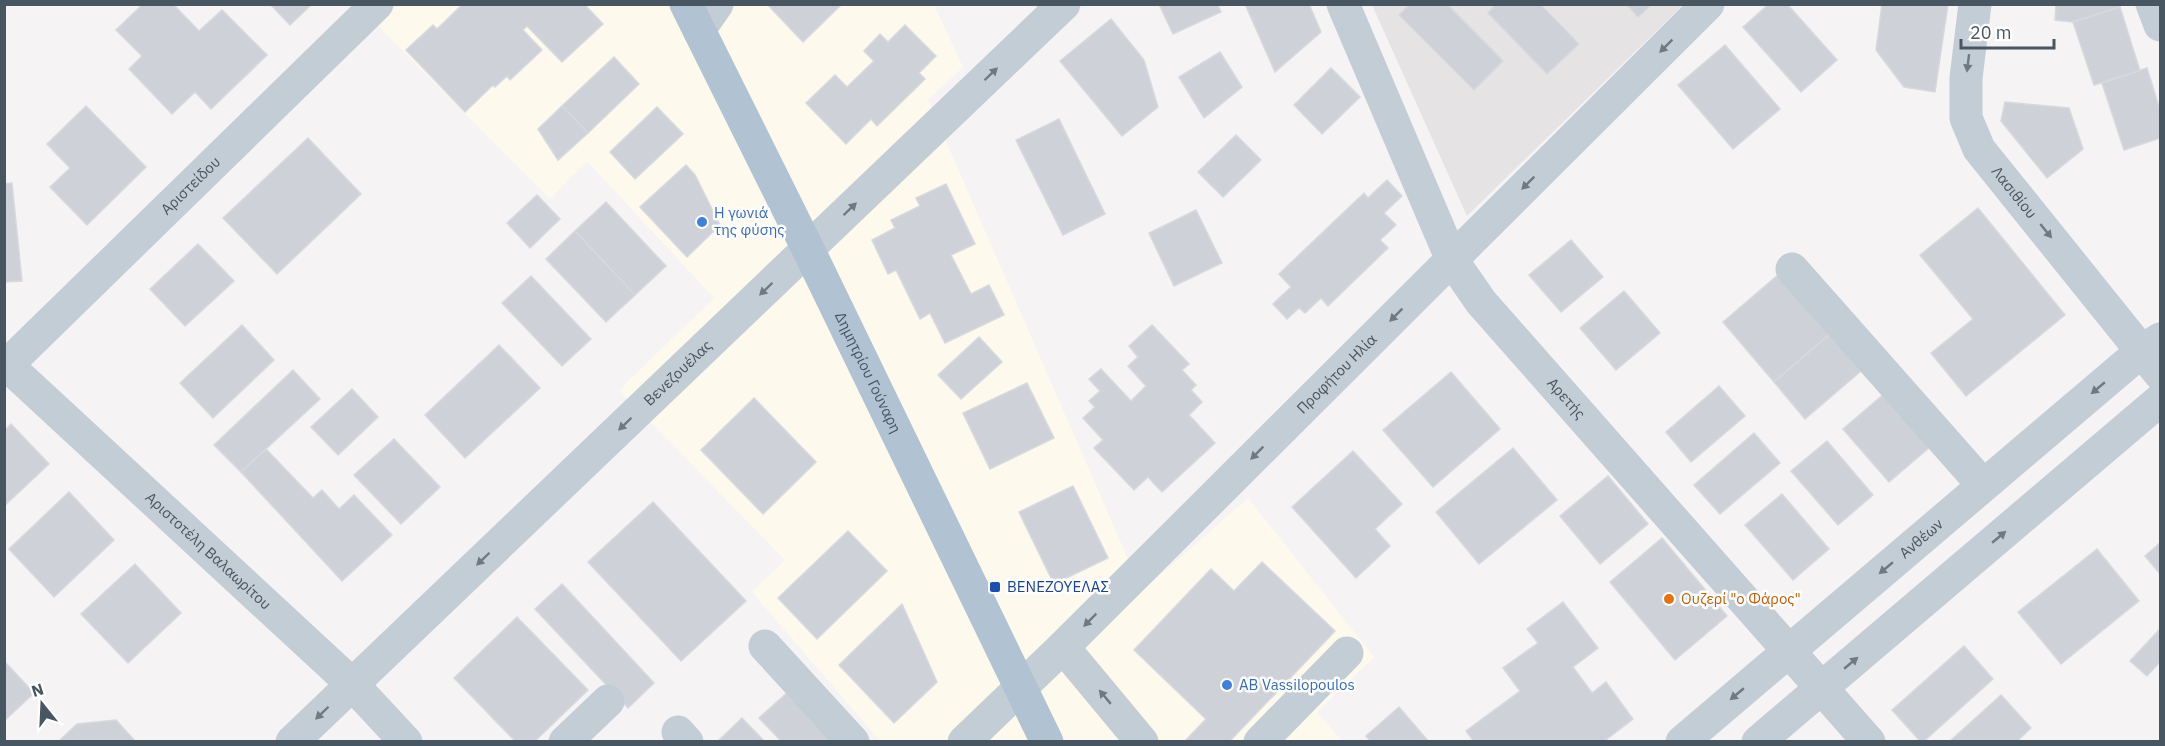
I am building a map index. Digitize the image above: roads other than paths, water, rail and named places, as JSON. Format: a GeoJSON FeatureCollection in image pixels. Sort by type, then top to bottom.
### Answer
{"type":"FeatureCollection","features":[{"type":"Feature","properties":{"kind":"main road","name":"Δημητρίου Γούναρη"},"geometry":{"type":"LineString","coordinates":[[701,13],[808,249],[1047,741]]}},
{"type":"Feature","properties":{"kind":"street","name":"Αριστείδου"},"geometry":{"type":"LineString","coordinates":[[6,366],[377,4]]}},
{"type":"Feature","properties":{"kind":"street","name":"Βενεζουέλας"},"geometry":{"type":"LineString","coordinates":[[292,741],[1064,4]]}},
{"type":"Feature","properties":{"kind":"street","name":"Αρετής"},"geometry":{"type":"LineString","coordinates":[[1343,4],[1452,260],[1481,302],[1869,741]]}},
{"type":"Feature","properties":{"kind":"street","name":"Προφήτου Ηλία"},"geometry":{"type":"LineString","coordinates":[[964,741],[1021,689],[1708,4]]}},
{"type":"Feature","properties":{"kind":"street","name":"Λασιθίου"},"geometry":{"type":"LineString","coordinates":[[1975,4],[1966,78],[1966,118],[1979,149],[2155,354]]}},
{"type":"Feature","properties":{"kind":"street"},"geometry":{"type":"LineString","coordinates":[[2152,4],[2160,25]]}},
{"type":"Feature","properties":{"kind":"street"},"geometry":{"type":"LineString","coordinates":[[1792,269],[1983,485]]}},
{"type":"Feature","properties":{"kind":"street","name":"Ανθέων"},"geometry":{"type":"LineString","coordinates":[[1682,741],[1983,485],[2155,354]]}},
{"type":"Feature","properties":{"kind":"street","name":"Αριστοτέλη Βαλαωρίτου"},"geometry":{"type":"LineString","coordinates":[[6,366],[352,684],[406,741]]}},
{"type":"Feature","properties":{"kind":"street"},"geometry":{"type":"LineString","coordinates":[[1758,741],[2160,400]]}},
{"type":"Feature","properties":{"kind":"street"},"geometry":{"type":"LineString","coordinates":[[765,646],[853,741]]}},
{"type":"Feature","properties":{"kind":"street"},"geometry":{"type":"LineString","coordinates":[[1063,647],[1142,741]]}},
{"type":"Feature","properties":{"kind":"street"},"geometry":{"type":"LineString","coordinates":[[1260,741],[1347,653]]}},
{"type":"Feature","properties":{"kind":"street"},"geometry":{"type":"LineString","coordinates":[[565,741],[608,701]]}},
{"type":"Feature","properties":{"kind":"place","name":"Η γωνιά της φύσης"},"geometry":{"type":"Point","coordinates":[702,222]}},
{"type":"Feature","properties":{"kind":"place","name":"ΒΕΝΕΖΟΥΕΛΑΣ"},"geometry":{"type":"Point","coordinates":[995,587]}},
{"type":"Feature","properties":{"kind":"place","name":"Ουζερί \"ο Φάρος\""},"geometry":{"type":"Point","coordinates":[1669,599]}},
{"type":"Feature","properties":{"kind":"place","name":"AB Vassilopoulos"},"geometry":{"type":"Point","coordinates":[1227,685]}}]}
